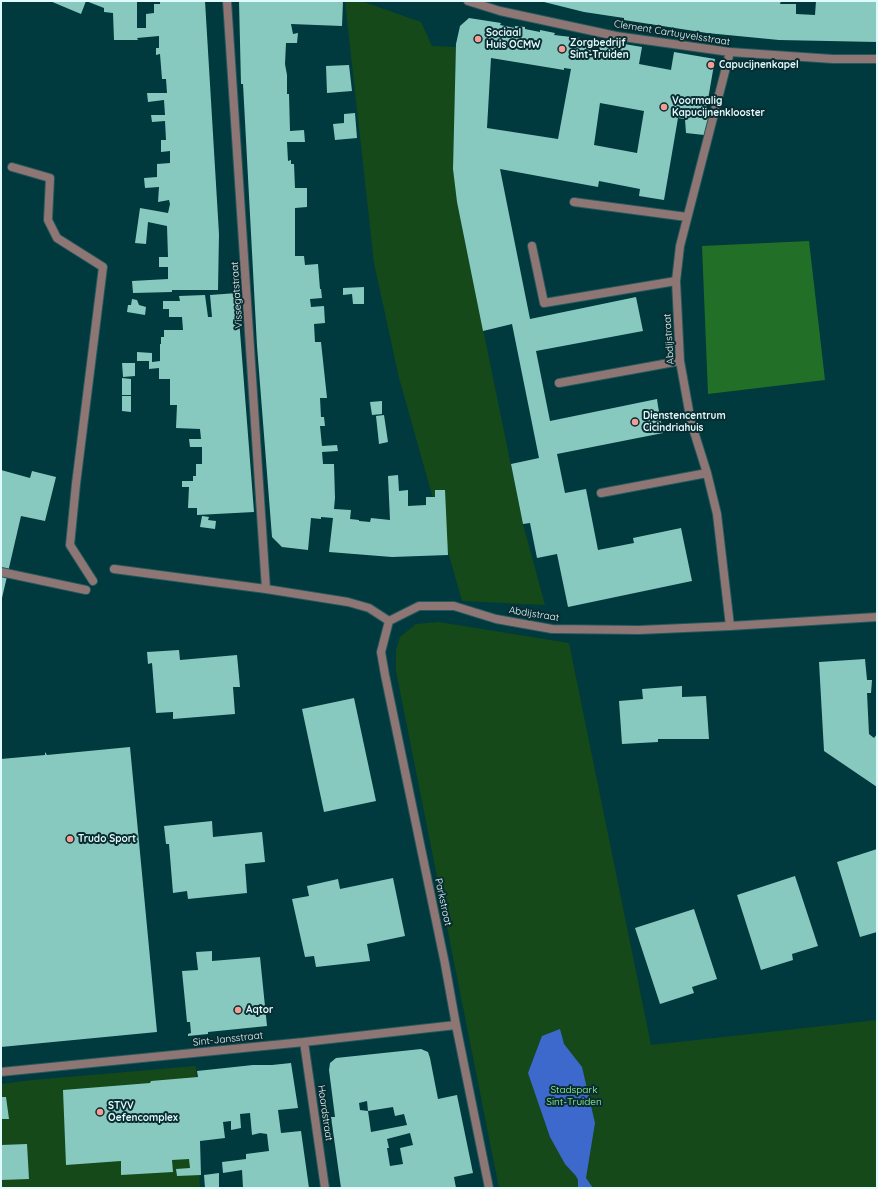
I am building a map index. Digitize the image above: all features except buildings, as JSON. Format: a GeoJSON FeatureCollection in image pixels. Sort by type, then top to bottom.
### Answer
{"type":"FeatureCollection","features":[{"type":"Feature","properties":{"kind":"street","name":"Vissegatstraat"},"geometry":{"type":"LineString","coordinates":[[227,1],[266,589]]}},
{"type":"Feature","properties":{"kind":"street","name":"Clement Cartuyvelsstraat"},"geometry":{"type":"LineString","coordinates":[[468,1],[500,11],[616,36],[730,52],[833,60],[877,59]]}},
{"type":"Feature","properties":{"kind":"street","name":"Abdijstraat"},"geometry":{"type":"LineString","coordinates":[[730,52],[680,246],[676,281],[680,361],[691,422],[707,473],[716,514],[730,626]]}},
{"type":"Feature","properties":{"kind":"street"},"geometry":{"type":"LineString","coordinates":[[12,167],[50,178],[48,220],[57,238],[103,267],[70,545],[93,581]]}},
{"type":"Feature","properties":{"kind":"street"},"geometry":{"type":"LineString","coordinates":[[574,202],[687,217]]}},
{"type":"Feature","properties":{"kind":"street"},"geometry":{"type":"LineString","coordinates":[[532,246],[544,303],[676,281]]}},
{"type":"Feature","properties":{"kind":"street"},"geometry":{"type":"LineString","coordinates":[[559,383],[680,361]]}},
{"type":"Feature","properties":{"kind":"street"},"geometry":{"type":"LineString","coordinates":[[601,493],[707,473]]}},
{"type":"Feature","properties":{"kind":"street"},"geometry":{"type":"LineString","coordinates":[[114,569],[266,589],[348,602],[368,608],[389,621]]}},
{"type":"Feature","properties":{"kind":"street"},"geometry":{"type":"LineString","coordinates":[[1,572],[86,590]]}},
{"type":"Feature","properties":{"kind":"street","name":"Abdijstraat"},"geometry":{"type":"LineString","coordinates":[[389,621],[420,606],[454,606],[496,618],[552,629],[639,630],[877,617]]}},
{"type":"Feature","properties":{"kind":"street","name":"Parkstraat"},"geometry":{"type":"LineString","coordinates":[[389,621],[381,652],[385,676],[446,964],[456,1025],[489,1188]]}},
{"type":"Feature","properties":{"kind":"street","name":"Sint-Jansstraat"},"geometry":{"type":"LineString","coordinates":[[1,1072],[304,1042],[456,1025]]}},
{"type":"Feature","properties":{"kind":"street","name":"Haardstraat"},"geometry":{"type":"LineString","coordinates":[[304,1042],[326,1188]]}},
{"type":"Feature","properties":{"kind":"green space"},"geometry":{"type":"Polygon","coordinates":[[[345,1],[361,1],[421,22],[432,46],[456,47],[453,169],[457,202],[523,524],[545,605],[462,601],[399,378],[374,263],[345,1]]]}},
{"type":"Feature","properties":{"kind":"green space"},"geometry":{"type":"Polygon","coordinates":[[[809,241],[825,380],[708,394],[702,246],[809,241]]]}},
{"type":"Feature","properties":{"kind":"green space","name":"Stadspark Sint-Truiden"},"geometry":{"type":"Polygon","coordinates":[[[439,622],[569,643],[651,1045],[877,1020],[877,1188],[499,1188],[396,671],[396,650],[400,637],[416,624],[439,622]]]}},
{"type":"Feature","properties":{"kind":"green space","name":"STVV Oefencomplex"},"geometry":{"type":"Polygon","coordinates":[[[196,1066],[200,1139],[198,1140],[200,1188],[1,1188],[1,1084],[196,1066]]]}},
{"type":"Feature","properties":{"kind":"water"},"geometry":{"type":"Polygon","coordinates":[[[560,1029],[564,1044],[582,1067],[595,1123],[586,1178],[593,1188],[578,1188],[578,1180],[576,1176],[565,1164],[550,1137],[528,1073],[542,1036],[560,1029]]]}},
{"type":"Feature","properties":{"kind":"place","name":"Sociaal Huis OCMW"},"geometry":{"type":"Point","coordinates":[478,39]}},
{"type":"Feature","properties":{"kind":"place","name":"Zorgbedrijf Sint-Truiden"},"geometry":{"type":"Point","coordinates":[562,49]}},
{"type":"Feature","properties":{"kind":"place","name":"Capucijnenkapel"},"geometry":{"type":"Point","coordinates":[711,65]}},
{"type":"Feature","properties":{"kind":"place","name":"Voormalig Kapucijnenklooster"},"geometry":{"type":"Point","coordinates":[664,107]}},
{"type":"Feature","properties":{"kind":"place","name":"Dienstencentrum Cicindriahuis"},"geometry":{"type":"Point","coordinates":[635,422]}},
{"type":"Feature","properties":{"kind":"place","name":"Trudo Sport"},"geometry":{"type":"Point","coordinates":[70,839]}},
{"type":"Feature","properties":{"kind":"place","name":"Aqtor"},"geometry":{"type":"Point","coordinates":[238,1010]}},
{"type":"Feature","properties":{"kind":"place","name":"STVV Oefencomplex"},"geometry":{"type":"Point","coordinates":[100,1112]}}]}
